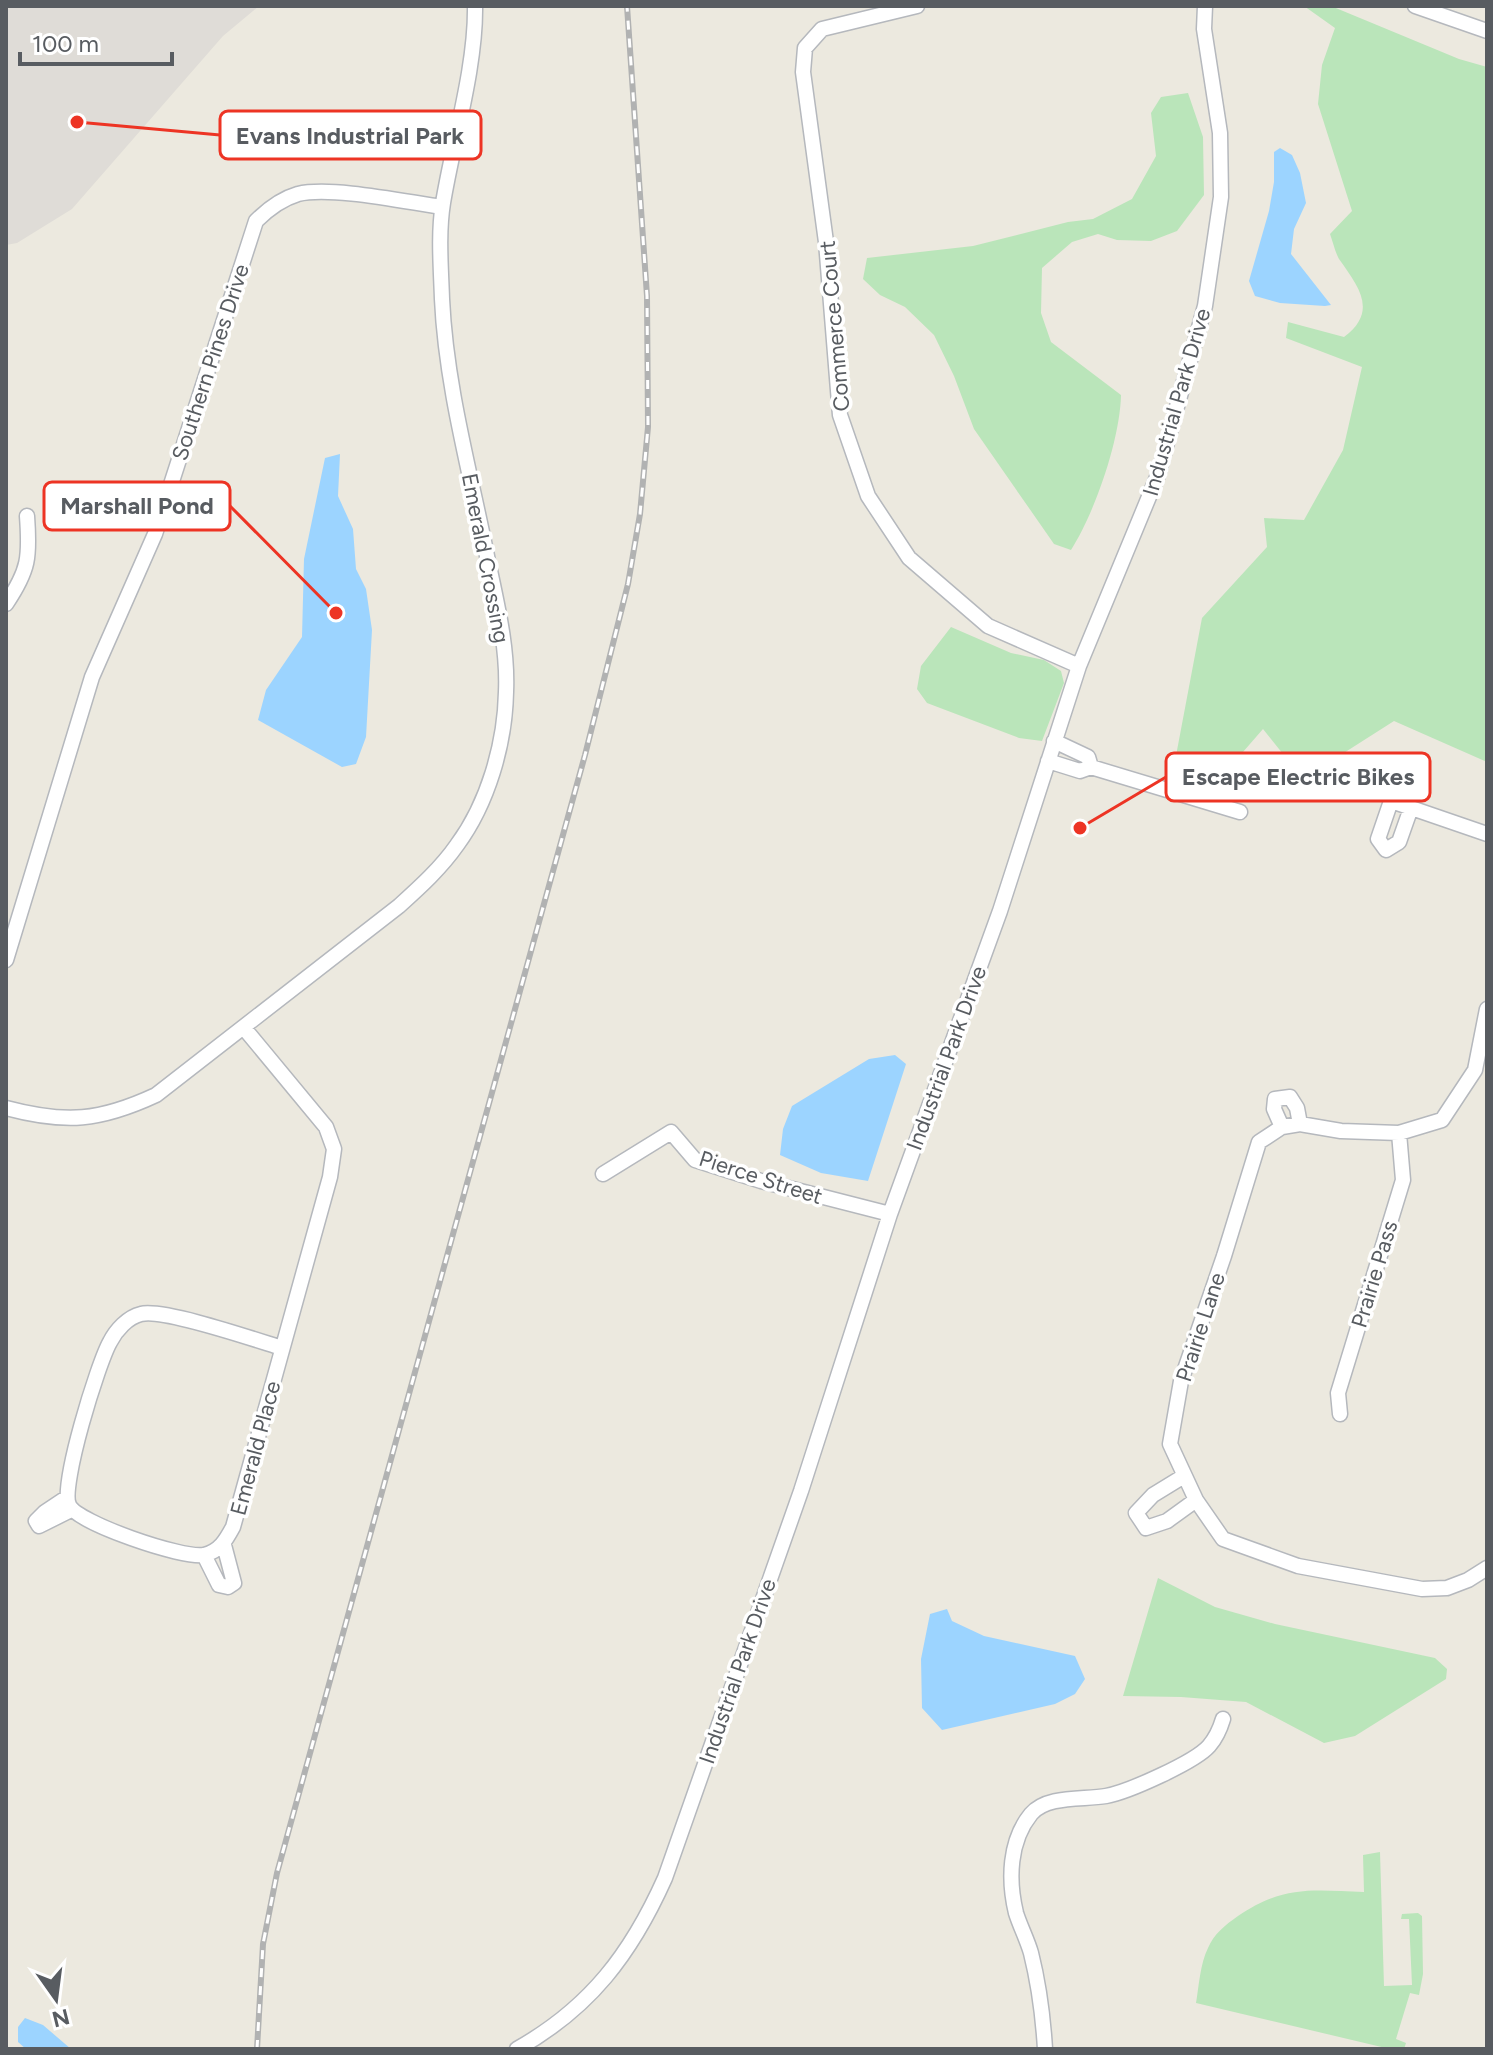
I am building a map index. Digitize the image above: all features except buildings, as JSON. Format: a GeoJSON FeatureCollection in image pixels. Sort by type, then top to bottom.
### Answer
{"type":"FeatureCollection","features":[{"type":"Feature","properties":{"kind":"street","name":"Emerald Crossing"},"geometry":{"type":"LineString","coordinates":[[6,1108],[36,1116],[81,1118],[118,1113],[156,1095],[399,906],[428,880],[458,845],[480,806],[499,749],[506,692],[503,630],[456,402],[442,304],[442,207],[470,58],[475,6]]}},
{"type":"Feature","properties":{"kind":"street","name":"Commerce Court"},"geometry":{"type":"LineString","coordinates":[[917,6],[822,29],[805,48],[803,72],[826,242],[840,415],[868,496],[909,558],[988,626],[1079,666]]}},
{"type":"Feature","properties":{"kind":"street","name":"Industrial Park Drive"},"geometry":{"type":"LineString","coordinates":[[517,2049],[542,2034],[587,1997],[629,1949],[665,1878],[801,1491],[890,1214],[1000,911],[1079,666],[1158,475],[1205,306],[1221,197],[1220,133],[1204,29],[1205,6]]}},
{"type":"Feature","properties":{"kind":"street"},"geometry":{"type":"LineString","coordinates":[[1415,6],[1487,31]]}},
{"type":"Feature","properties":{"kind":"street","name":"Southern Pines Drive"},"geometry":{"type":"LineString","coordinates":[[6,960],[92,677],[155,534],[256,221],[273,205],[298,194],[324,191],[442,207]]}},
{"type":"Feature","properties":{"kind":"street"},"geometry":{"type":"LineString","coordinates":[[6,604],[20,585],[30,556],[27,516]]}},
{"type":"Feature","properties":{"kind":"street"},"geometry":{"type":"LineString","coordinates":[[1054,741],[1088,757],[1091,767]]}},
{"type":"Feature","properties":{"kind":"street"},"geometry":{"type":"LineString","coordinates":[[1048,761],[1080,771],[1091,767],[1240,812]]}},
{"type":"Feature","properties":{"kind":"street"},"geometry":{"type":"LineString","coordinates":[[1411,808],[1487,834]]}},
{"type":"Feature","properties":{"kind":"street"},"geometry":{"type":"LineString","coordinates":[[1300,1124],[1297,1108],[1290,1097],[1275,1099],[1274,1109],[1282,1127],[1300,1124],[1341,1131],[1399,1133],[1442,1120],[1475,1070],[1487,1009]]}},
{"type":"Feature","properties":{"kind":"street","name":"Emerald Place"},"geometry":{"type":"LineString","coordinates":[[204,1555],[224,1545],[233,1527],[330,1177],[334,1149],[326,1127],[244,1028]]}},
{"type":"Feature","properties":{"kind":"street","name":"Prairie Lane"},"geometry":{"type":"LineString","coordinates":[[1282,1127],[1259,1142],[1181,1381],[1170,1444],[1184,1476],[1196,1500],[1223,1539],[1298,1566],[1422,1589],[1447,1588],[1487,1568]]}},
{"type":"Feature","properties":{"kind":"street","name":"Pierce Street"},"geometry":{"type":"LineString","coordinates":[[603,1174],[671,1132],[695,1160],[761,1181],[890,1214]]}},
{"type":"Feature","properties":{"kind":"street","name":"Prairie Pass"},"geometry":{"type":"LineString","coordinates":[[1340,1414],[1338,1393],[1403,1180],[1399,1133]]}},
{"type":"Feature","properties":{"kind":"street"},"geometry":{"type":"LineString","coordinates":[[224,1545],[234,1583],[228,1587],[219,1585],[204,1555],[182,1554],[91,1522],[68,1504],[71,1460],[109,1343],[121,1325],[141,1314],[164,1314],[282,1348]]}},
{"type":"Feature","properties":{"kind":"street"},"geometry":{"type":"LineString","coordinates":[[1184,1476],[1153,1495],[1136,1513],[1146,1528],[1167,1521],[1196,1500]]}},
{"type":"Feature","properties":{"kind":"street"},"geometry":{"type":"LineString","coordinates":[[1045,2049],[1043,2012],[1030,1950],[1016,1913],[1012,1881],[1015,1839],[1033,1811],[1057,1801],[1108,1796],[1164,1773],[1208,1747],[1220,1731],[1223,1719]]}},
{"type":"Feature","properties":{"kind":"shaded area"},"geometry":{"type":"Polygon","coordinates":[[[6,6],[259,6],[223,36],[72,209],[17,243],[6,245],[6,6]]]}},
{"type":"Feature","properties":{"kind":"green space"},"geometry":{"type":"Polygon","coordinates":[[[1304,6],[1331,6],[1459,59],[1487,67],[1487,762],[1394,721],[1303,779],[1263,729],[1209,791],[1172,777],[1202,618],[1267,547],[1264,518],[1304,520],[1343,450],[1362,367],[1286,338],[1288,322],[1344,337],[1361,318],[1363,308],[1358,289],[1339,259],[1330,234],[1352,211],[1318,104],[1322,65],[1335,28],[1304,6]]]}},
{"type":"Feature","properties":{"kind":"green space"},"geometry":{"type":"Polygon","coordinates":[[[1188,93],[1203,137],[1204,195],[1177,231],[1151,241],[1117,240],[1098,234],[1072,242],[1042,268],[1041,313],[1051,342],[1121,395],[1116,433],[1105,475],[1071,550],[1054,544],[974,429],[934,335],[905,307],[880,295],[863,279],[867,258],[973,246],[1068,222],[1093,219],[1132,199],[1156,156],[1151,113],[1161,97],[1188,93]]]}},
{"type":"Feature","properties":{"kind":"green space"},"geometry":{"type":"Polygon","coordinates":[[[951,627],[1011,653],[1044,660],[1061,671],[1064,683],[1042,741],[1019,738],[927,703],[917,689],[921,666],[951,627]]]}},
{"type":"Feature","properties":{"kind":"green space"},"geometry":{"type":"Polygon","coordinates":[[[1158,1578],[1215,1607],[1275,1624],[1435,1658],[1447,1669],[1446,1679],[1355,1736],[1324,1743],[1246,1702],[1123,1696],[1158,1578]]]}},
{"type":"Feature","properties":{"kind":"green space"},"geometry":{"type":"Polygon","coordinates":[[[1380,1852],[1384,1986],[1412,1985],[1409,1919],[1401,1919],[1402,1914],[1418,1913],[1422,1916],[1423,1974],[1419,1995],[1410,1993],[1396,2039],[1406,2043],[1404,2049],[1390,2049],[1196,2003],[1205,1954],[1220,1930],[1254,1906],[1284,1894],[1364,1892],[1363,1855],[1380,1852]]]}},
{"type":"Feature","properties":{"kind":"water"},"geometry":{"type":"Polygon","coordinates":[[[1280,148],[1292,155],[1300,173],[1306,203],[1294,229],[1291,254],[1331,305],[1280,303],[1255,296],[1249,281],[1269,211],[1274,182],[1274,152],[1280,148]]]}},
{"type":"Feature","properties":{"kind":"water"},"geometry":{"type":"Polygon","coordinates":[[[340,454],[338,496],[353,529],[356,569],[366,589],[372,630],[366,737],[356,764],[342,767],[258,720],[266,690],[302,637],[304,559],[325,458],[340,454]]]}},
{"type":"Feature","properties":{"kind":"water"},"geometry":{"type":"Polygon","coordinates":[[[895,1055],[906,1064],[868,1181],[821,1173],[780,1155],[783,1129],[792,1106],[869,1059],[895,1055]]]}},
{"type":"Feature","properties":{"kind":"water"},"geometry":{"type":"Polygon","coordinates":[[[947,1609],[952,1621],[984,1636],[1075,1656],[1085,1679],[1075,1694],[1055,1704],[942,1730],[922,1708],[921,1659],[930,1614],[947,1609]]]}},
{"type":"Feature","properties":{"kind":"water"},"geometry":{"type":"Polygon","coordinates":[[[25,2018],[43,2025],[71,2049],[26,2049],[18,2042],[18,2027],[25,2018]]]}},
{"type":"Feature","properties":{"kind":"railway"},"geometry":{"type":"LineString","coordinates":[[257,2049],[263,1944],[277,1873],[585,755],[628,584],[640,514],[648,427],[647,296],[627,6]]}},
{"type":"Feature","properties":{"kind":"place","name":"Evans Industrial Park"},"geometry":{"type":"Point","coordinates":[77,122]}},
{"type":"Feature","properties":{"kind":"place","name":"Marshall Pond"},"geometry":{"type":"Point","coordinates":[336,613]}},
{"type":"Feature","properties":{"kind":"place","name":"Escape Electric Bikes"},"geometry":{"type":"Point","coordinates":[1080,828]}}]}
